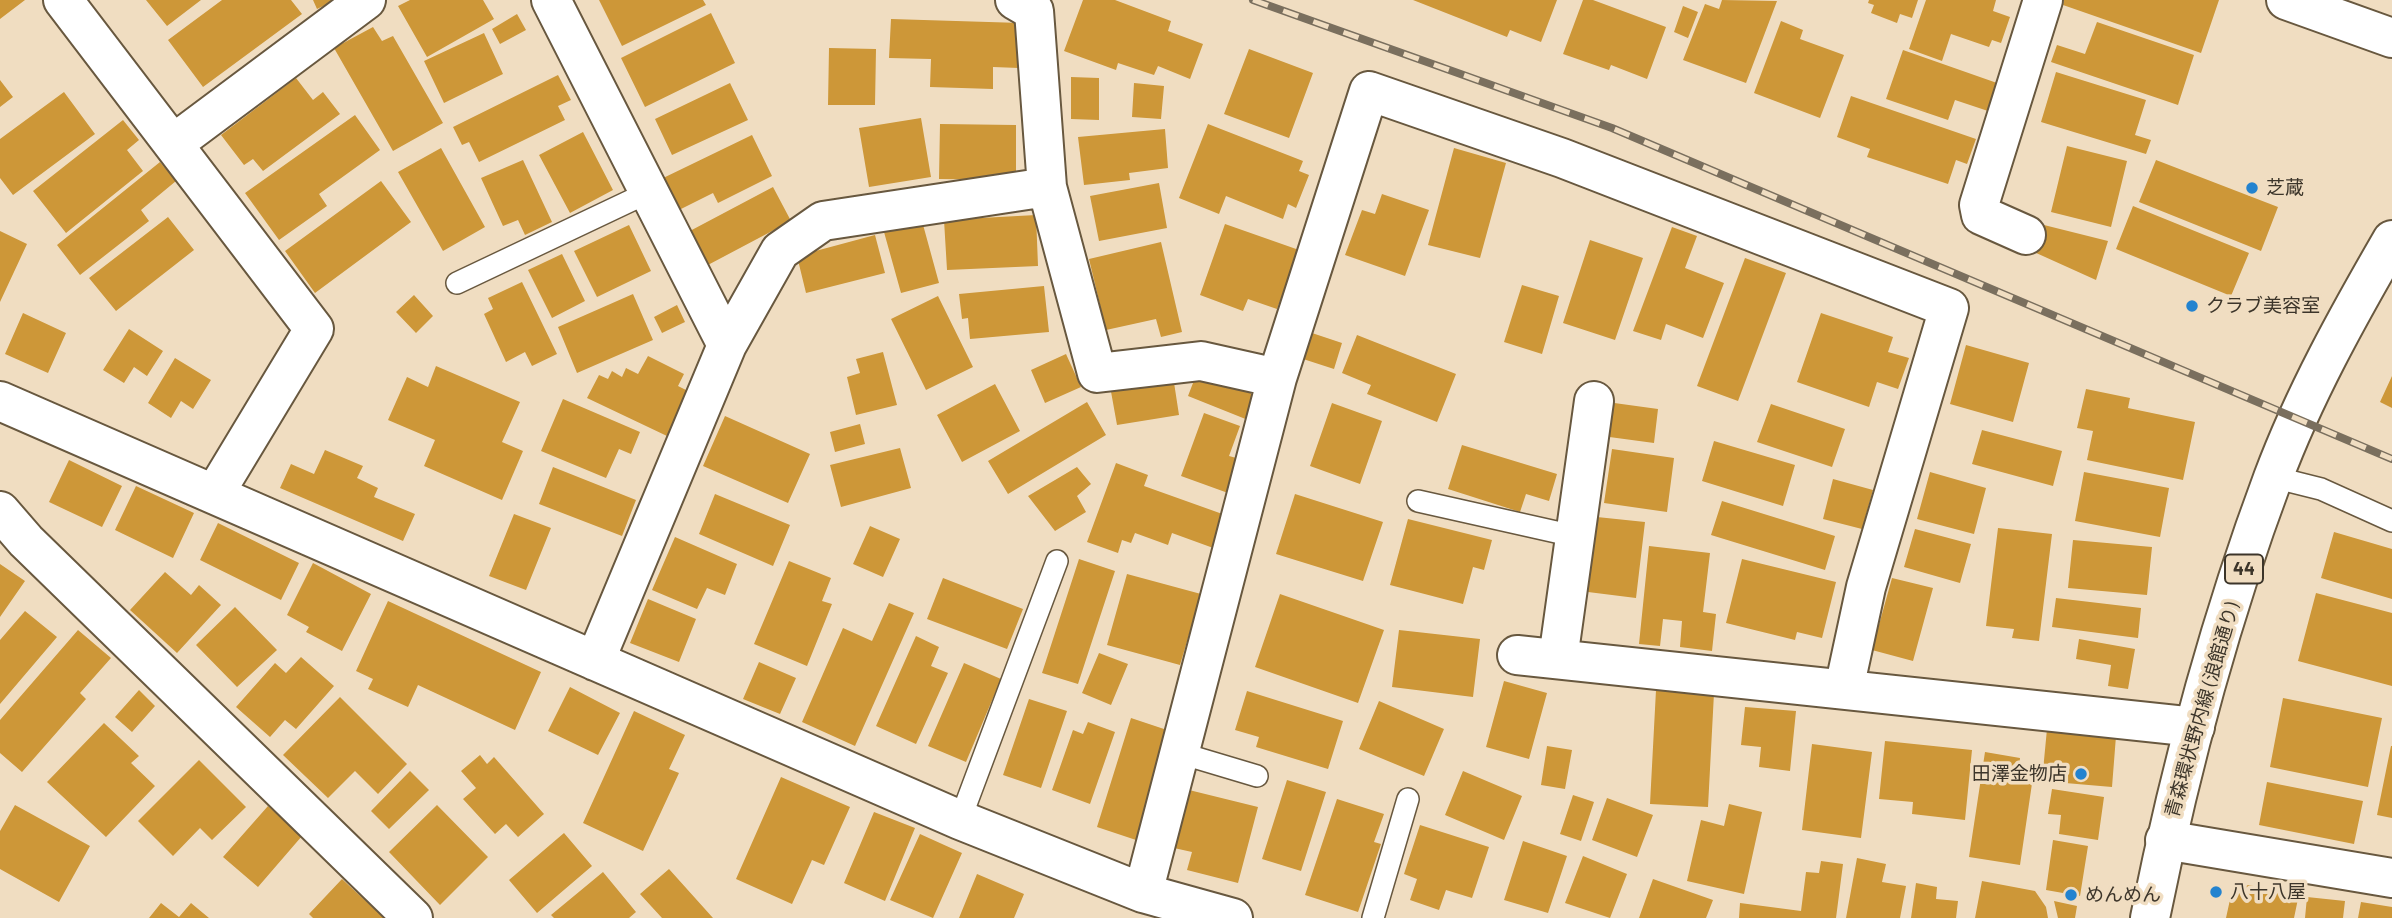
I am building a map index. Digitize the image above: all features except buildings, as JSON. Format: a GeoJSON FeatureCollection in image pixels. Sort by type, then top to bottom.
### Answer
{"type":"FeatureCollection","features":[{"type":"Feature","properties":{"kind":"street"},"geometry":{"type":"LineString","coordinates":[[63,0],[314,329],[215,492]]}},
{"type":"Feature","properties":{"kind":"street"},"geometry":{"type":"LineString","coordinates":[[173,144],[366,0]]}},
{"type":"Feature","properties":{"kind":"street"},"geometry":{"type":"LineString","coordinates":[[551,0],[727,345]]}},
{"type":"Feature","properties":{"kind":"street"},"geometry":{"type":"LineString","coordinates":[[1015,0],[1034,11],[1047,187],[1097,373],[1201,361],[1277,378]]}},
{"type":"Feature","properties":{"kind":"street"},"geometry":{"type":"LineString","coordinates":[[2026,235],[1981,215],[1979,205],[2043,0]]}},
{"type":"Feature","properties":{"kind":"street"},"geometry":{"type":"LineString","coordinates":[[2286,0],[2392,38]]}},
{"type":"Feature","properties":{"kind":"street"},"geometry":{"type":"LineString","coordinates":[[1161,904],[1180,752],[1277,378],[1369,91],[1562,158],[1949,308],[1866,587],[1844,689]]}},
{"type":"Feature","properties":{"kind":"street"},"geometry":{"type":"LineString","coordinates":[[595,661],[727,345],[780,251],[823,221],[1047,187]]}},
{"type":"Feature","properties":{"kind":"street","name":"青森環状野内線 (浪館通り)"},"geometry":{"type":"LineString","coordinates":[[2150,918],[2165,840],[2195,727],[2273,477],[2342,328],[2390,249]]}},
{"type":"Feature","properties":{"kind":"street"},"geometry":{"type":"LineString","coordinates":[[0,401],[215,492],[960,820],[1161,904],[1233,918]]}},
{"type":"Feature","properties":{"kind":"street"},"geometry":{"type":"LineString","coordinates":[[1558,659],[1594,401]]}},
{"type":"Feature","properties":{"kind":"street"},"geometry":{"type":"LineString","coordinates":[[0,511],[26,541],[413,918]]}},
{"type":"Feature","properties":{"kind":"street"},"geometry":{"type":"LineString","coordinates":[[1517,655],[2195,727]]}},
{"type":"Feature","properties":{"kind":"street"},"geometry":{"type":"LineString","coordinates":[[2165,840],[2392,878]]}},
{"type":"Feature","properties":{"kind":"lane"},"geometry":{"type":"LineString","coordinates":[[457,284],[649,192]]}},
{"type":"Feature","properties":{"kind":"lane"},"geometry":{"type":"LineString","coordinates":[[2273,477],[2321,489],[2392,521]]}},
{"type":"Feature","properties":{"kind":"lane"},"geometry":{"type":"LineString","coordinates":[[1418,501],[1574,536]]}},
{"type":"Feature","properties":{"kind":"lane"},"geometry":{"type":"LineString","coordinates":[[960,820],[1057,561]]}},
{"type":"Feature","properties":{"kind":"lane"},"geometry":{"type":"LineString","coordinates":[[1180,752],[1257,776]]}},
{"type":"Feature","properties":{"kind":"lane"},"geometry":{"type":"LineString","coordinates":[[1373,918],[1408,799]]}},
{"type":"Feature","properties":{"kind":"railway"},"geometry":{"type":"LineString","coordinates":[[1253,0],[1612,128],[2392,459]]}},
{"type":"Feature","properties":{"kind":"place","name":"芝蔵"},"geometry":{"type":"Point","coordinates":[2252,188]}},
{"type":"Feature","properties":{"kind":"place","name":"クラブ美容室"},"geometry":{"type":"Point","coordinates":[2192,306]}},
{"type":"Feature","properties":{"kind":"place","name":"田澤金物店"},"geometry":{"type":"Point","coordinates":[2081,774]}},
{"type":"Feature","properties":{"kind":"place","name":"八十八屋"},"geometry":{"type":"Point","coordinates":[2216,892]}},
{"type":"Feature","properties":{"kind":"place","name":"めんめん"},"geometry":{"type":"Point","coordinates":[2071,895]}}]}
